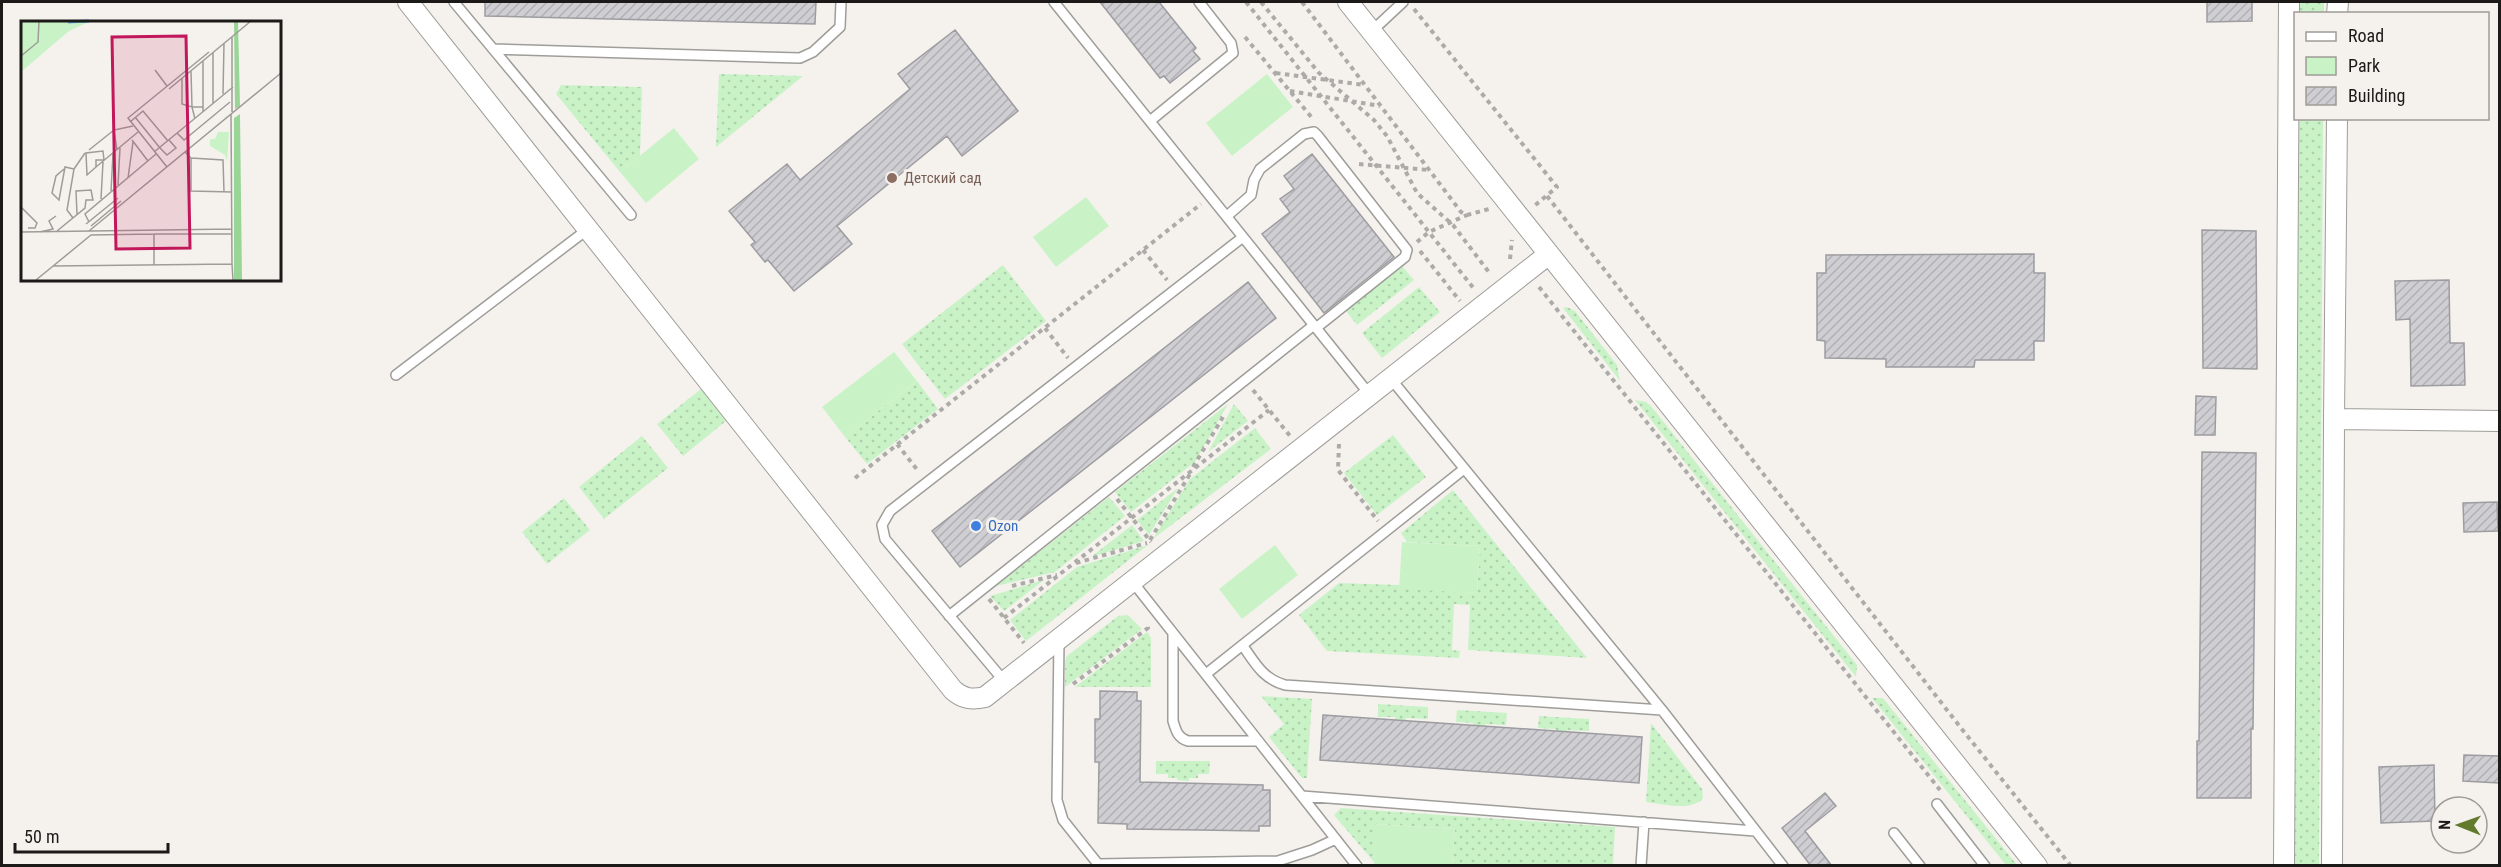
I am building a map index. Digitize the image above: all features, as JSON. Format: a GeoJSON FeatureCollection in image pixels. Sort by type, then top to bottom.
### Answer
{"type":"FeatureCollection","features":[{"type":"Feature","properties":{"kind":"street"},"geometry":{"type":"LineString","coordinates":[[408,2],[953,690],[961,697],[975,699],[985,697],[1549,254]]}},
{"type":"Feature","properties":{"kind":"street"},"geometry":{"type":"LineString","coordinates":[[1348,2],[2037,866]]}},
{"type":"Feature","properties":{"kind":"street"},"geometry":{"type":"LineString","coordinates":[[2284,866],[2289,2]]}},
{"type":"Feature","properties":{"kind":"street"},"geometry":{"type":"LineString","coordinates":[[2332,866],[2337,120]]}},
{"type":"Feature","properties":{"kind":"street"},"geometry":{"type":"LineString","coordinates":[[2334,419],[2499,421]]}},
{"type":"Feature","properties":{"kind":"lane"},"geometry":{"type":"LineString","coordinates":[[454,2],[631,215]]}},
{"type":"Feature","properties":{"kind":"lane"},"geometry":{"type":"LineString","coordinates":[[494,50],[800,58],[813,52],[840,27],[842,2]]}},
{"type":"Feature","properties":{"kind":"lane"},"geometry":{"type":"LineString","coordinates":[[1054,2],[1370,395]]}},
{"type":"Feature","properties":{"kind":"lane"},"geometry":{"type":"LineString","coordinates":[[1150,121],[1233,53],[1231,43],[1199,2]]}},
{"type":"Feature","properties":{"kind":"lane"},"geometry":{"type":"LineString","coordinates":[[1372,31],[1403,2]]}},
{"type":"Feature","properties":{"kind":"lane"},"geometry":{"type":"LineString","coordinates":[[949,616],[1405,257],[1407,250],[1314,132],[1304,134],[1260,169],[1254,180],[1251,195],[1227,216]]}},
{"type":"Feature","properties":{"kind":"lane"},"geometry":{"type":"LineString","coordinates":[[396,375],[588,229]]}},
{"type":"Feature","properties":{"kind":"lane"},"geometry":{"type":"LineString","coordinates":[[1004,681],[885,539],[882,525],[890,511],[1243,237]]}},
{"type":"Feature","properties":{"kind":"lane"},"geometry":{"type":"LineString","coordinates":[[1391,379],[1662,710],[1783,866]]}},
{"type":"Feature","properties":{"kind":"lane"},"geometry":{"type":"LineString","coordinates":[[1206,674],[1464,469]]}},
{"type":"Feature","properties":{"kind":"lane"},"geometry":{"type":"LineString","coordinates":[[1132,581],[1357,866]]}},
{"type":"Feature","properties":{"kind":"lane"},"geometry":{"type":"LineString","coordinates":[[1173,633],[1173,721],[1175,730],[1181,739],[1188,741],[1258,741]]}},
{"type":"Feature","properties":{"kind":"lane"},"geometry":{"type":"LineString","coordinates":[[1059,638],[1057,800],[1063,820],[1098,865],[1278,861],[1336,839]]}},
{"type":"Feature","properties":{"kind":"lane"},"geometry":{"type":"LineString","coordinates":[[1243,646],[1263,675],[1274,682],[1285,685],[1662,710]]}},
{"type":"Feature","properties":{"kind":"lane"},"geometry":{"type":"LineString","coordinates":[[1302,796],[1755,831]]}},
{"type":"Feature","properties":{"kind":"lane"},"geometry":{"type":"LineString","coordinates":[[1936,804],[1985,866]]}},
{"type":"Feature","properties":{"kind":"lane"},"geometry":{"type":"LineString","coordinates":[[1641,866],[1644,822]]}},
{"type":"Feature","properties":{"kind":"lane"},"geometry":{"type":"LineString","coordinates":[[1894,833],[1920,866]]}},
{"type":"Feature","properties":{"kind":"path"},"geometry":{"type":"LineString","coordinates":[[1246,2],[1477,291]]}},
{"type":"Feature","properties":{"kind":"path"},"geometry":{"type":"LineString","coordinates":[[1261,2],[1327,80],[1374,120],[1387,136],[1417,193],[1451,222],[1493,278],[1499,274]]}},
{"type":"Feature","properties":{"kind":"path"},"geometry":{"type":"LineString","coordinates":[[1302,2],[1461,212],[1467,215]]}},
{"type":"Feature","properties":{"kind":"path"},"geometry":{"type":"LineString","coordinates":[[1409,2],[1557,188],[1526,213]]}},
{"type":"Feature","properties":{"kind":"path"},"geometry":{"type":"LineString","coordinates":[[1275,73],[1365,85]]}},
{"type":"Feature","properties":{"kind":"path"},"geometry":{"type":"LineString","coordinates":[[1289,91],[1382,106]]}},
{"type":"Feature","properties":{"kind":"path"},"geometry":{"type":"LineString","coordinates":[[1349,164],[1430,170]]}},
{"type":"Feature","properties":{"kind":"path"},"geometry":{"type":"LineString","coordinates":[[855,478],[1211,196]]}},
{"type":"Feature","properties":{"kind":"path"},"geometry":{"type":"LineString","coordinates":[[1547,196],[1953,719],[2071,866]]}},
{"type":"Feature","properties":{"kind":"path"},"geometry":{"type":"LineString","coordinates":[[1414,244],[1429,232],[1467,215],[1490,208],[1496,215]]}},
{"type":"Feature","properties":{"kind":"path"},"geometry":{"type":"LineString","coordinates":[[1510,261],[1511,235]]}},
{"type":"Feature","properties":{"kind":"path"},"geometry":{"type":"LineString","coordinates":[[1143,250],[1174,290]]}},
{"type":"Feature","properties":{"kind":"path"},"geometry":{"type":"LineString","coordinates":[[1527,272],[1941,791]]}},
{"type":"Feature","properties":{"kind":"path"},"geometry":{"type":"LineString","coordinates":[[1045,328],[1075,367]]}},
{"type":"Feature","properties":{"kind":"path"},"geometry":{"type":"LineString","coordinates":[[1246,380],[1290,437]]}},
{"type":"Feature","properties":{"kind":"path"},"geometry":{"type":"LineString","coordinates":[[1152,542],[1227,410]]}},
{"type":"Feature","properties":{"kind":"path"},"geometry":{"type":"LineString","coordinates":[[1004,618],[1269,410]]}},
{"type":"Feature","properties":{"kind":"path"},"geometry":{"type":"LineString","coordinates":[[1339,419],[1338,470],[1386,532]]}},
{"type":"Feature","properties":{"kind":"path"},"geometry":{"type":"LineString","coordinates":[[897,444],[927,482]]}},
{"type":"Feature","properties":{"kind":"path"},"geometry":{"type":"LineString","coordinates":[[1109,489],[1152,542]]}},
{"type":"Feature","properties":{"kind":"path"},"geometry":{"type":"LineString","coordinates":[[1073,564],[1160,540]]}},
{"type":"Feature","properties":{"kind":"path"},"geometry":{"type":"LineString","coordinates":[[1026,646],[983,591],[1060,574]]}},
{"type":"Feature","properties":{"kind":"path"},"geometry":{"type":"LineString","coordinates":[[1058,695],[1148,628],[1143,621]]}},
{"type":"Feature","properties":{"kind":"green space"},"geometry":{"type":"Polygon","coordinates":[[[2295,2],[2324,2],[2324,12],[2295,12],[2295,2]]]}},
{"type":"Feature","properties":{"kind":"green space"},"geometry":{"type":"Polygon","coordinates":[[[719,74],[803,76],[716,147],[719,74]]]}},
{"type":"Feature","properties":{"kind":"green space"},"geometry":{"type":"Polygon","coordinates":[[[1267,74],[1293,107],[1232,156],[1206,123],[1267,74]]]}},
{"type":"Feature","properties":{"kind":"green space"},"geometry":{"type":"Polygon","coordinates":[[[561,85],[642,87],[640,156],[620,172],[556,94],[561,85]]]}},
{"type":"Feature","properties":{"kind":"green space"},"geometry":{"type":"Polygon","coordinates":[[[2294,120],[2323,120],[2319,865],[2291,866],[2294,120]]]}},
{"type":"Feature","properties":{"kind":"green space"},"geometry":{"type":"Polygon","coordinates":[[[674,128],[699,159],[646,203],[620,172],[674,128]]]}},
{"type":"Feature","properties":{"kind":"green space"},"geometry":{"type":"Polygon","coordinates":[[[1086,197],[1109,226],[1056,267],[1033,237],[1086,197]]]}},
{"type":"Feature","properties":{"kind":"green space"},"geometry":{"type":"Polygon","coordinates":[[[1003,265],[1046,321],[945,399],[902,344],[1003,265]]]}},
{"type":"Feature","properties":{"kind":"green space"},"geometry":{"type":"Polygon","coordinates":[[[1402,266],[1414,280],[1357,325],[1346,311],[1402,266]]]}},
{"type":"Feature","properties":{"kind":"green space"},"geometry":{"type":"Polygon","coordinates":[[[1419,287],[1440,312],[1382,358],[1362,333],[1419,287]]]}},
{"type":"Feature","properties":{"kind":"green space"},"geometry":{"type":"Polygon","coordinates":[[[1567,307],[1575,311],[1617,365],[1620,381],[1563,308],[1567,307]]]}},
{"type":"Feature","properties":{"kind":"green space"},"geometry":{"type":"Polygon","coordinates":[[[894,352],[917,381],[845,437],[822,407],[894,352]]]}},
{"type":"Feature","properties":{"kind":"green space"},"geometry":{"type":"Polygon","coordinates":[[[917,381],[938,409],[867,464],[845,437],[917,381]]]}},
{"type":"Feature","properties":{"kind":"green space"},"geometry":{"type":"Polygon","coordinates":[[[701,389],[726,421],[683,456],[657,424],[701,389]]]}},
{"type":"Feature","properties":{"kind":"green space"},"geometry":{"type":"Polygon","coordinates":[[[1635,400],[1646,402],[1651,406],[1857,665],[1856,677],[1635,400]]]}},
{"type":"Feature","properties":{"kind":"green space"},"geometry":{"type":"Polygon","coordinates":[[[1228,404],[1195,462],[1131,512],[1115,492],[1228,404]]]}},
{"type":"Feature","properties":{"kind":"green space"},"geometry":{"type":"Polygon","coordinates":[[[1234,404],[1248,421],[1208,452],[1234,404]]]}},
{"type":"Feature","properties":{"kind":"green space"},"geometry":{"type":"Polygon","coordinates":[[[1255,428],[1271,449],[1153,539],[1190,479],[1255,428]]]}},
{"type":"Feature","properties":{"kind":"green space"},"geometry":{"type":"Polygon","coordinates":[[[1393,435],[1426,477],[1377,515],[1344,473],[1393,435]]]}},
{"type":"Feature","properties":{"kind":"green space"},"geometry":{"type":"Polygon","coordinates":[[[642,436],[668,468],[604,519],[579,487],[642,436]]]}},
{"type":"Feature","properties":{"kind":"green space"},"geometry":{"type":"Polygon","coordinates":[[[1178,488],[1149,535],[1137,520],[1178,488]]]}},
{"type":"Feature","properties":{"kind":"green space"},"geometry":{"type":"Polygon","coordinates":[[[1453,490],[1587,658],[1468,650],[1470,605],[1454,604],[1452,650],[1460,651],[1459,658],[1327,651],[1299,615],[1339,583],[1399,585],[1399,588],[1477,593],[1480,546],[1407,542],[1401,533],[1453,490]]]}},
{"type":"Feature","properties":{"kind":"green space"},"geometry":{"type":"Polygon","coordinates":[[[1109,497],[1125,516],[1055,572],[996,586],[1109,497]]]}},
{"type":"Feature","properties":{"kind":"green space"},"geometry":{"type":"Polygon","coordinates":[[[564,498],[590,530],[547,564],[522,532],[564,498]]]}},
{"type":"Feature","properties":{"kind":"green space"},"geometry":{"type":"Polygon","coordinates":[[[1132,525],[1144,541],[1091,557],[1132,525]]]}},
{"type":"Feature","properties":{"kind":"green space"},"geometry":{"type":"Polygon","coordinates":[[[1402,542],[1480,546],[1477,593],[1399,589],[1402,542]]]}},
{"type":"Feature","properties":{"kind":"green space"},"geometry":{"type":"Polygon","coordinates":[[[1148,545],[1026,641],[1010,620],[1077,567],[1148,545]]]}},
{"type":"Feature","properties":{"kind":"green space"},"geometry":{"type":"Polygon","coordinates":[[[1275,545],[1298,575],[1242,619],[1219,589],[1275,545]]]}},
{"type":"Feature","properties":{"kind":"green space"},"geometry":{"type":"Polygon","coordinates":[[[1044,580],[1004,611],[990,596],[1044,580]]]}},
{"type":"Feature","properties":{"kind":"green space"},"geometry":{"type":"Polygon","coordinates":[[[1128,615],[1142,629],[1065,687],[1067,656],[1118,616],[1128,615]]]}},
{"type":"Feature","properties":{"kind":"green space"},"geometry":{"type":"Polygon","coordinates":[[[1147,632],[1151,638],[1151,687],[1075,687],[1147,632]]]}},
{"type":"Feature","properties":{"kind":"green space"},"geometry":{"type":"Polygon","coordinates":[[[1261,696],[1312,699],[1307,778],[1302,778],[1269,737],[1284,724],[1261,696]]]}},
{"type":"Feature","properties":{"kind":"green space"},"geometry":{"type":"Polygon","coordinates":[[[1872,698],[1883,698],[2017,865],[2006,865],[1872,698]]]}},
{"type":"Feature","properties":{"kind":"green space"},"geometry":{"type":"Polygon","coordinates":[[[1378,704],[1428,707],[1428,719],[1406,718],[1406,722],[1395,721],[1395,717],[1378,717],[1378,704]]]}},
{"type":"Feature","properties":{"kind":"green space"},"geometry":{"type":"Polygon","coordinates":[[[1457,710],[1507,713],[1506,725],[1485,724],[1484,728],[1474,727],[1473,723],[1456,722],[1457,710]]]}},
{"type":"Feature","properties":{"kind":"green space"},"geometry":{"type":"Polygon","coordinates":[[[1539,716],[1589,719],[1589,731],[1567,730],[1567,733],[1556,733],[1556,729],[1538,728],[1539,716]]]}},
{"type":"Feature","properties":{"kind":"green space"},"geometry":{"type":"Polygon","coordinates":[[[1651,723],[1702,789],[1703,798],[1698,802],[1692,805],[1676,806],[1646,802],[1651,723]]]}},
{"type":"Feature","properties":{"kind":"green space"},"geometry":{"type":"Polygon","coordinates":[[[1156,761],[1210,761],[1209,774],[1198,774],[1198,778],[1189,778],[1189,781],[1168,778],[1168,774],[1156,774],[1156,761]]]}},
{"type":"Feature","properties":{"kind":"green space"},"geometry":{"type":"Polygon","coordinates":[[[1341,808],[1615,827],[1613,865],[1452,865],[1455,829],[1377,824],[1374,862],[1334,815],[1341,808]]]}},
{"type":"Feature","properties":{"kind":"green space"},"geometry":{"type":"Polygon","coordinates":[[[1376,824],[1455,829],[1452,865],[1374,865],[1376,824]]]}},
{"type":"Feature","properties":{"kind":"building"},"geometry":{"type":"Polygon","coordinates":[[[485,2],[816,2],[815,24],[485,16],[485,2]]]}},
{"type":"Feature","properties":{"kind":"building"},"geometry":{"type":"Polygon","coordinates":[[[1100,2],[1159,2],[1196,48],[1193,51],[1200,59],[1170,83],[1164,76],[1160,78],[1100,2]]]}},
{"type":"Feature","properties":{"kind":"building"},"geometry":{"type":"Polygon","coordinates":[[[2207,2],[2252,2],[2252,21],[2207,22],[2207,2]]]}},
{"type":"Feature","properties":{"kind":"building"},"geometry":{"type":"Polygon","coordinates":[[[955,30],[1018,111],[962,156],[947,136],[837,226],[852,244],[794,291],[768,260],[765,262],[751,245],[755,242],[729,211],[787,164],[800,180],[910,89],[898,74],[955,30]]]}},
{"type":"Feature","properties":{"kind":"building"},"geometry":{"type":"Polygon","coordinates":[[[1312,154],[1394,257],[1324,313],[1262,234],[1290,212],[1280,199],[1294,189],[1284,176],[1312,154]]]}},
{"type":"Feature","properties":{"kind":"building"},"geometry":{"type":"Polygon","coordinates":[[[2202,230],[2256,231],[2257,369],[2203,368],[2202,230]]]}},
{"type":"Feature","properties":{"kind":"building"},"geometry":{"type":"Polygon","coordinates":[[[2034,254],[2034,273],[2045,273],[2044,341],[2034,341],[2034,360],[1975,360],[1974,367],[1886,367],[1886,359],[1825,358],[1825,341],[1817,340],[1817,273],[1826,273],[1826,255],[2034,254]]]}},
{"type":"Feature","properties":{"kind":"building"},"geometry":{"type":"Polygon","coordinates":[[[2449,280],[2450,343],[2464,343],[2465,385],[2411,386],[2410,319],[2396,320],[2395,281],[2449,280]]]}},
{"type":"Feature","properties":{"kind":"building"},"geometry":{"type":"Polygon","coordinates":[[[1248,282],[1276,318],[960,567],[932,531],[1248,282]]]}},
{"type":"Feature","properties":{"kind":"building"},"geometry":{"type":"Polygon","coordinates":[[[2196,396],[2216,397],[2215,435],[2195,435],[2196,396]]]}},
{"type":"Feature","properties":{"kind":"building"},"geometry":{"type":"Polygon","coordinates":[[[2202,452],[2256,453],[2251,798],[2197,798],[2202,452]]]}},
{"type":"Feature","properties":{"kind":"building"},"geometry":{"type":"Polygon","coordinates":[[[2497,502],[2498,531],[2464,532],[2463,503],[2497,502]]]}},
{"type":"Feature","properties":{"kind":"building"},"geometry":{"type":"Polygon","coordinates":[[[1100,691],[1137,692],[1137,701],[1141,701],[1140,782],[1263,785],[1263,790],[1270,790],[1270,826],[1259,826],[1259,831],[1127,829],[1127,824],[1098,823],[1099,762],[1095,762],[1095,719],[1100,719],[1100,691]]]}},
{"type":"Feature","properties":{"kind":"building"},"geometry":{"type":"Polygon","coordinates":[[[1323,715],[1642,737],[1639,783],[1320,760],[1323,715]]]}},
{"type":"Feature","properties":{"kind":"building"},"geometry":{"type":"Polygon","coordinates":[[[2464,755],[2499,756],[2499,783],[2463,781],[2464,755]]]}},
{"type":"Feature","properties":{"kind":"building"},"geometry":{"type":"Polygon","coordinates":[[[2434,765],[2435,795],[2429,795],[2429,821],[2381,823],[2379,767],[2434,765]]]}},
{"type":"Feature","properties":{"kind":"building"},"geometry":{"type":"Polygon","coordinates":[[[1825,793],[1836,806],[1805,831],[1832,866],[1811,866],[1782,828],[1825,793]]]}},
{"type":"Feature","properties":{"kind":"place","name":"Детский сад"},"geometry":{"type":"Point","coordinates":[892,178]}},
{"type":"Feature","properties":{"kind":"place","name":"Ozon"},"geometry":{"type":"Point","coordinates":[976,526]}}]}
